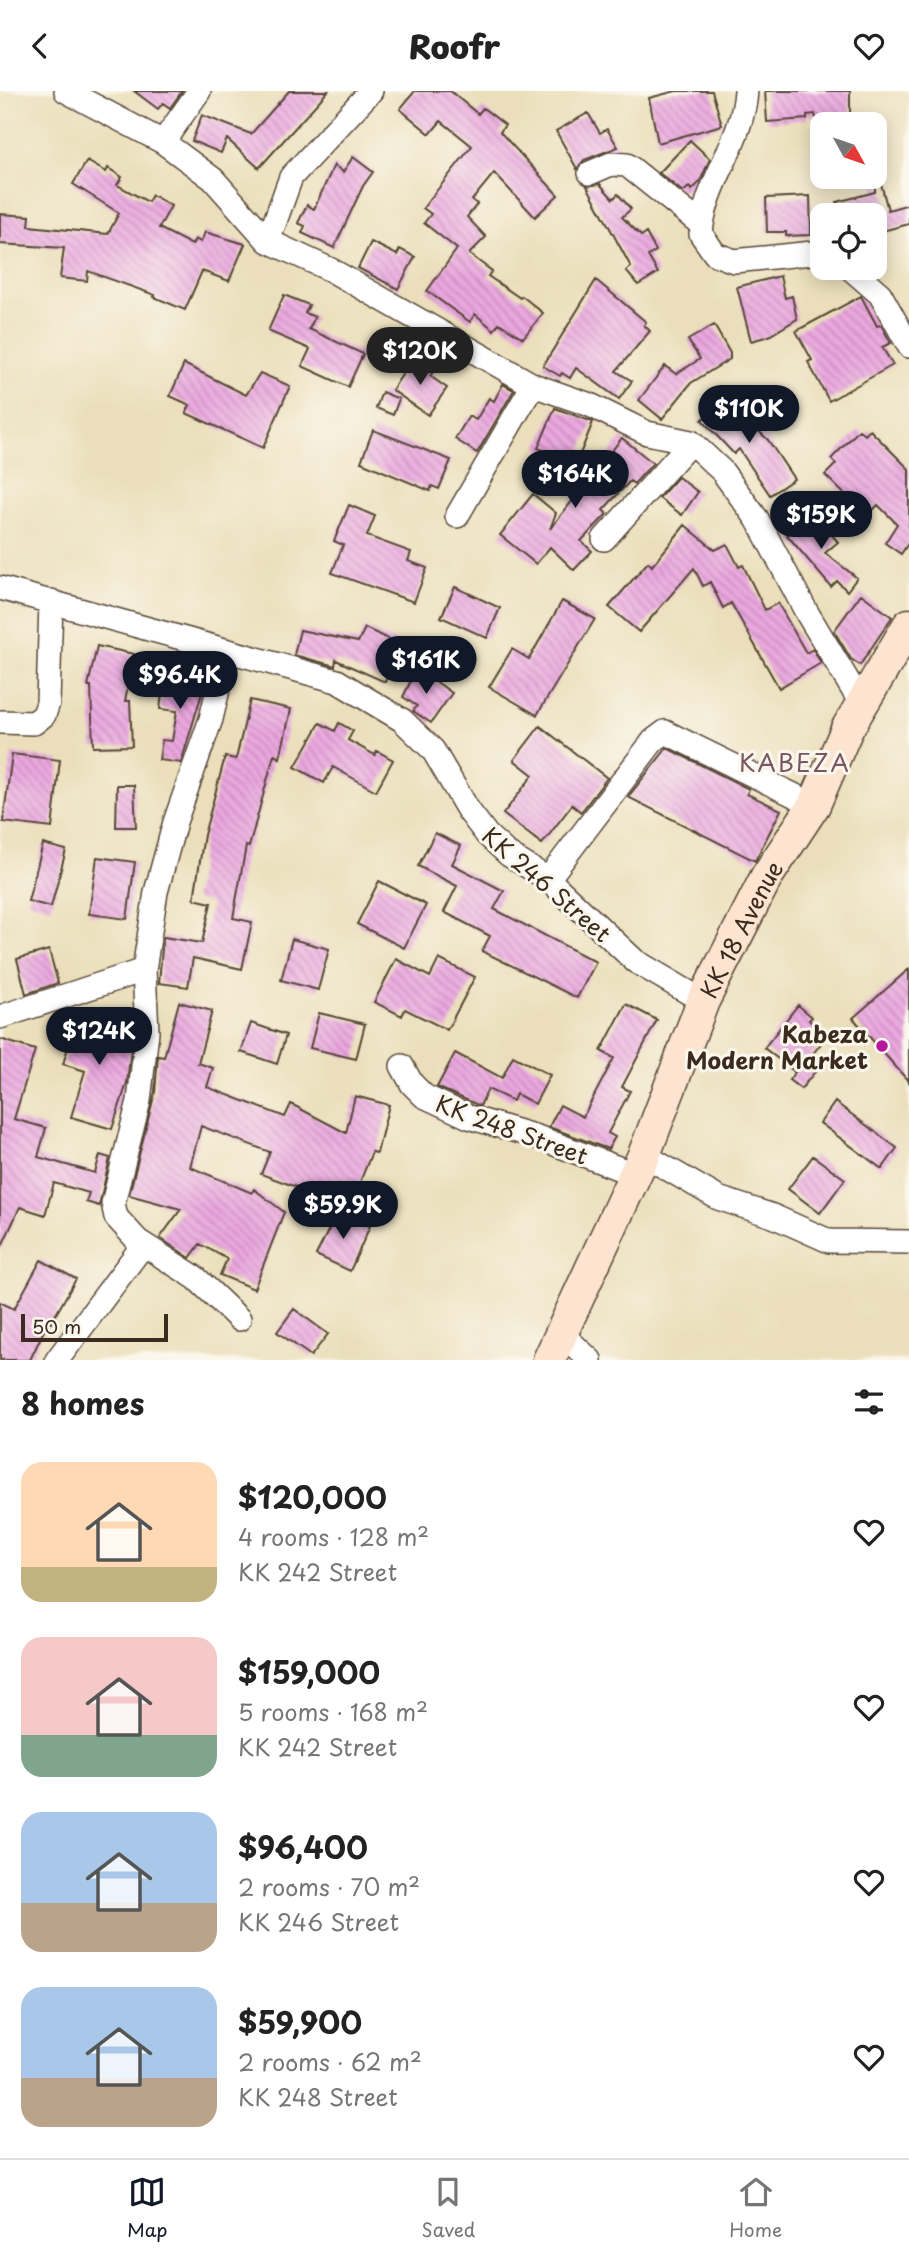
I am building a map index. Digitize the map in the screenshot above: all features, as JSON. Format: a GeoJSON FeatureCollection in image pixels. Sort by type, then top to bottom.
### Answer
{"type":"FeatureCollection","features":[{"type":"Feature","properties":{"kind":"main road","name":"KK 18 Avenue"},"geometry":{"type":"LineString","coordinates":[[556,1348],[640,1165],[703,1000],[767,876],[814,805],[861,703],[909,625]]}},
{"type":"Feature","properties":{"kind":"street"},"geometry":{"type":"LineString","coordinates":[[66,91],[163,142],[213,179],[268,241],[342,276],[533,385],[590,405],[647,433],[691,442],[722,471],[757,519],[807,613],[861,703]]}},
{"type":"Feature","properties":{"kind":"street"},"geometry":{"type":"LineString","coordinates":[[163,142],[199,91]]}},
{"type":"Feature","properties":{"kind":"street"},"geometry":{"type":"LineString","coordinates":[[268,241],[291,177],[371,91]]}},
{"type":"Feature","properties":{"kind":"street"},"geometry":{"type":"LineString","coordinates":[[746,91],[742,121],[702,225],[701,234],[715,254],[734,261],[810,253]]}},
{"type":"Feature","properties":{"kind":"street"},"geometry":{"type":"LineString","coordinates":[[590,173],[611,164],[627,165],[702,225]]}},
{"type":"Feature","properties":{"kind":"street"},"geometry":{"type":"LineString","coordinates":[[864,280],[880,294],[909,346]]}},
{"type":"Feature","properties":{"kind":"street"},"geometry":{"type":"LineString","coordinates":[[457,516],[533,385]]}},
{"type":"Feature","properties":{"kind":"street"},"geometry":{"type":"LineString","coordinates":[[604,539],[691,442]]}},
{"type":"Feature","properties":{"kind":"street","name":"KK 246 Street"},"geometry":{"type":"LineString","coordinates":[[0,588],[337,681],[402,720],[433,750],[487,835],[509,855],[548,879],[635,961],[703,1000]]}},
{"type":"Feature","properties":{"kind":"street"},"geometry":{"type":"LineString","coordinates":[[0,722],[34,723],[44,715],[48,703],[51,601]]}},
{"type":"Feature","properties":{"kind":"street"},"geometry":{"type":"LineString","coordinates":[[227,651],[211,719],[175,822],[156,892],[144,970],[147,1032],[139,1101],[113,1203],[116,1217],[138,1241],[196,1278],[239,1319]]}},
{"type":"Feature","properties":{"kind":"street"},"geometry":{"type":"LineString","coordinates":[[548,879],[653,741],[665,731],[814,805]]}},
{"type":"Feature","properties":{"kind":"street"},"geometry":{"type":"LineString","coordinates":[[0,1017],[144,970]]}},
{"type":"Feature","properties":{"kind":"street","name":"KK 248 Street"},"geometry":{"type":"LineString","coordinates":[[402,1066],[412,1084],[424,1096],[469,1117],[640,1165],[718,1198],[773,1216],[829,1241],[909,1242]]}},
{"type":"Feature","properties":{"kind":"street"},"geometry":{"type":"LineString","coordinates":[[57,1360],[138,1252],[138,1241]]}},
{"type":"Feature","properties":{"kind":"street"},"geometry":{"type":"LineString","coordinates":[[556,1348],[590,1360]]}},
{"type":"Feature","properties":{"kind":"building"},"geometry":{"type":"Polygon","coordinates":[[[134,91],[182,91],[170,108],[163,103],[158,109],[134,91]]]}},
{"type":"Feature","properties":{"kind":"building"},"geometry":{"type":"Polygon","coordinates":[[[289,91],[328,91],[259,168],[227,139],[221,153],[192,141],[202,115],[251,134],[289,91]]]}},
{"type":"Feature","properties":{"kind":"building"},"geometry":{"type":"Polygon","coordinates":[[[415,91],[450,91],[478,114],[483,108],[505,125],[500,132],[558,195],[535,217],[494,173],[472,200],[477,204],[467,217],[486,237],[469,254],[492,271],[488,276],[520,298],[522,296],[543,313],[523,338],[499,323],[494,330],[475,314],[470,322],[427,291],[457,249],[424,223],[431,214],[423,208],[472,146],[441,121],[430,134],[400,109],[415,91]]]}},
{"type":"Feature","properties":{"kind":"building"},"geometry":{"type":"Polygon","coordinates":[[[676,91],[712,91],[722,125],[658,143],[649,98],[676,91]]]}},
{"type":"Feature","properties":{"kind":"building"},"geometry":{"type":"Polygon","coordinates":[[[765,91],[850,91],[850,112],[810,112],[807,119],[767,122],[765,91]]]}},
{"type":"Feature","properties":{"kind":"building"},"geometry":{"type":"Polygon","coordinates":[[[588,113],[600,133],[607,129],[618,147],[584,160],[577,169],[556,131],[588,113]]]}},
{"type":"Feature","properties":{"kind":"building"},"geometry":{"type":"Polygon","coordinates":[[[690,140],[710,159],[700,182],[692,190],[689,187],[683,192],[659,173],[690,140]]]}},
{"type":"Feature","properties":{"kind":"building"},"geometry":{"type":"Polygon","coordinates":[[[353,157],[373,172],[363,186],[334,248],[302,233],[305,226],[298,223],[307,205],[314,209],[334,165],[343,172],[353,157]]]}},
{"type":"Feature","properties":{"kind":"building"},"geometry":{"type":"Polygon","coordinates":[[[87,161],[106,172],[108,168],[122,177],[117,185],[148,202],[152,195],[171,206],[159,228],[192,245],[195,239],[201,242],[205,232],[245,244],[229,281],[202,271],[185,310],[154,297],[155,295],[88,271],[87,281],[60,278],[64,248],[0,244],[0,214],[30,216],[29,226],[108,234],[119,213],[73,184],[87,161]]]}},
{"type":"Feature","properties":{"kind":"building"},"geometry":{"type":"Polygon","coordinates":[[[600,184],[613,199],[618,194],[631,209],[622,217],[641,236],[646,233],[656,251],[648,256],[658,273],[638,285],[626,271],[631,267],[587,186],[600,184]]]}},
{"type":"Feature","properties":{"kind":"building"},"geometry":{"type":"Polygon","coordinates":[[[875,189],[882,189],[886,203],[837,203],[837,202],[875,192],[875,189]]]}},
{"type":"Feature","properties":{"kind":"building"},"geometry":{"type":"Polygon","coordinates":[[[810,196],[810,235],[786,236],[786,232],[767,232],[766,198],[810,196]]]}},
{"type":"Feature","properties":{"kind":"building"},"geometry":{"type":"Polygon","coordinates":[[[909,204],[909,224],[887,230],[887,206],[888,210],[909,204]]]}},
{"type":"Feature","properties":{"kind":"building"},"geometry":{"type":"Polygon","coordinates":[[[371,242],[397,255],[400,249],[415,257],[398,289],[358,268],[371,242]]]}},
{"type":"Feature","properties":{"kind":"building"},"geometry":{"type":"Polygon","coordinates":[[[780,276],[785,298],[792,296],[797,319],[769,336],[751,341],[737,287],[780,276]]]}},
{"type":"Feature","properties":{"kind":"building"},"geometry":{"type":"Polygon","coordinates":[[[596,280],[646,322],[644,325],[650,331],[616,371],[632,381],[619,399],[576,368],[570,378],[562,373],[560,376],[543,366],[596,280]]]}},
{"type":"Feature","properties":{"kind":"building"},"geometry":{"type":"Polygon","coordinates":[[[284,295],[309,305],[305,313],[315,317],[309,329],[363,354],[348,387],[302,366],[310,349],[268,331],[284,295]]]}},
{"type":"Feature","properties":{"kind":"building"},"geometry":{"type":"Polygon","coordinates":[[[861,296],[877,326],[881,325],[891,343],[882,347],[893,365],[829,401],[808,362],[812,360],[796,331],[861,296]]]}},
{"type":"Feature","properties":{"kind":"building"},"geometry":{"type":"Polygon","coordinates":[[[714,325],[730,353],[730,359],[691,383],[662,419],[639,400],[665,366],[676,374],[700,359],[688,340],[714,325]]]}},
{"type":"Feature","properties":{"kind":"building"},"geometry":{"type":"Polygon","coordinates":[[[414,357],[434,371],[430,376],[447,388],[428,415],[392,390],[414,357]]]}},
{"type":"Feature","properties":{"kind":"building"},"geometry":{"type":"Polygon","coordinates":[[[184,364],[246,395],[260,373],[290,386],[263,448],[186,413],[190,405],[170,396],[184,364]]]}},
{"type":"Feature","properties":{"kind":"building"},"geometry":{"type":"Polygon","coordinates":[[[503,384],[514,390],[477,453],[455,439],[469,416],[476,420],[489,398],[494,401],[503,384]]]}},
{"type":"Feature","properties":{"kind":"building"},"geometry":{"type":"Polygon","coordinates":[[[382,392],[399,399],[393,415],[376,408],[382,392]]]}},
{"type":"Feature","properties":{"kind":"building"},"geometry":{"type":"Polygon","coordinates":[[[724,398],[768,440],[794,479],[770,495],[739,449],[734,454],[702,420],[724,398]]]}},
{"type":"Feature","properties":{"kind":"building"},"geometry":{"type":"Polygon","coordinates":[[[555,408],[593,422],[576,464],[538,448],[555,408]]]}},
{"type":"Feature","properties":{"kind":"building"},"geometry":{"type":"Polygon","coordinates":[[[373,430],[451,460],[439,489],[432,486],[430,491],[361,462],[373,430]]]}},
{"type":"Feature","properties":{"kind":"building"},"geometry":{"type":"Polygon","coordinates":[[[859,430],[865,435],[870,430],[909,469],[909,542],[901,554],[885,543],[897,524],[878,505],[867,516],[825,475],[836,464],[831,459],[859,430]]]}},
{"type":"Feature","properties":{"kind":"building"},"geometry":{"type":"Polygon","coordinates":[[[622,438],[653,463],[634,484],[630,481],[603,510],[607,514],[581,541],[592,551],[574,570],[550,547],[536,564],[500,535],[533,494],[556,513],[550,529],[622,438]]]}},
{"type":"Feature","properties":{"kind":"building"},"geometry":{"type":"Polygon","coordinates":[[[678,477],[698,492],[682,515],[659,498],[678,477]]]}},
{"type":"Feature","properties":{"kind":"building"},"geometry":{"type":"Polygon","coordinates":[[[349,505],[375,516],[367,536],[411,552],[408,561],[427,568],[414,602],[332,573],[343,545],[334,541],[349,505]]]}},
{"type":"Feature","properties":{"kind":"building"},"geometry":{"type":"Polygon","coordinates":[[[813,513],[838,542],[825,553],[857,578],[847,591],[837,581],[831,587],[787,535],[813,513]]]}},
{"type":"Feature","properties":{"kind":"building"},"geometry":{"type":"Polygon","coordinates":[[[685,525],[715,550],[727,544],[739,567],[743,565],[765,610],[778,603],[806,653],[813,649],[821,663],[779,688],[731,603],[723,608],[710,582],[703,586],[694,568],[639,632],[609,607],[648,562],[652,566],[685,525]]]}},
{"type":"Feature","properties":{"kind":"building"},"geometry":{"type":"Polygon","coordinates":[[[455,587],[500,608],[487,638],[441,617],[455,587]]]}},
{"type":"Feature","properties":{"kind":"building"},"geometry":{"type":"Polygon","coordinates":[[[861,594],[892,617],[860,665],[851,659],[834,631],[861,594]]]}},
{"type":"Feature","properties":{"kind":"building"},"geometry":{"type":"Polygon","coordinates":[[[562,601],[595,619],[537,715],[489,687],[512,649],[529,659],[562,601]]]}},
{"type":"Feature","properties":{"kind":"building"},"geometry":{"type":"Polygon","coordinates":[[[365,628],[399,644],[385,682],[336,660],[335,666],[294,655],[300,630],[358,642],[365,628]]]}},
{"type":"Feature","properties":{"kind":"building"},"geometry":{"type":"Polygon","coordinates":[[[97,646],[134,654],[125,701],[130,701],[132,746],[93,747],[91,686],[88,686],[97,646]]]}},
{"type":"Feature","properties":{"kind":"building"},"geometry":{"type":"Polygon","coordinates":[[[417,668],[452,693],[431,723],[413,711],[417,706],[403,697],[417,668]]]}},
{"type":"Feature","properties":{"kind":"building"},"geometry":{"type":"Polygon","coordinates":[[[165,671],[207,676],[181,763],[159,760],[162,740],[172,741],[177,711],[160,709],[165,671]]]}},
{"type":"Feature","properties":{"kind":"building"},"geometry":{"type":"Polygon","coordinates":[[[250,700],[291,709],[280,758],[274,755],[249,847],[246,846],[233,918],[252,922],[242,969],[193,958],[188,987],[159,983],[163,937],[202,943],[211,903],[194,899],[204,835],[225,757],[236,759],[250,700]]]}},
{"type":"Feature","properties":{"kind":"building"},"geometry":{"type":"Polygon","coordinates":[[[320,723],[335,731],[339,723],[353,731],[348,740],[375,755],[377,751],[393,760],[376,791],[333,767],[324,783],[295,767],[320,723]]]}},
{"type":"Feature","properties":{"kind":"building"},"geometry":{"type":"Polygon","coordinates":[[[540,726],[607,778],[581,812],[572,805],[542,844],[503,814],[533,775],[514,760],[540,726]]]}},
{"type":"Feature","properties":{"kind":"building"},"geometry":{"type":"Polygon","coordinates":[[[667,748],[749,789],[747,794],[781,810],[755,861],[628,797],[667,748]]]}},
{"type":"Feature","properties":{"kind":"building"},"geometry":{"type":"Polygon","coordinates":[[[12,754],[60,760],[52,828],[3,822],[12,754]]]}},
{"type":"Feature","properties":{"kind":"building"},"geometry":{"type":"Polygon","coordinates":[[[117,785],[134,785],[136,827],[116,827],[117,785]]]}},
{"type":"Feature","properties":{"kind":"building"},"geometry":{"type":"Polygon","coordinates":[[[435,833],[461,846],[452,864],[504,891],[494,909],[596,962],[577,998],[482,951],[490,936],[444,912],[457,886],[418,866],[435,833]]]}},
{"type":"Feature","properties":{"kind":"building"},"geometry":{"type":"Polygon","coordinates":[[[43,844],[66,850],[51,907],[28,901],[43,844]]]}},
{"type":"Feature","properties":{"kind":"building"},"geometry":{"type":"Polygon","coordinates":[[[97,857],[135,862],[127,919],[89,914],[97,857]]]}},
{"type":"Feature","properties":{"kind":"building"},"geometry":{"type":"Polygon","coordinates":[[[379,881],[426,905],[404,948],[357,924],[379,881]]]}},
{"type":"Feature","properties":{"kind":"building"},"geometry":{"type":"Polygon","coordinates":[[[292,939],[329,949],[318,990],[281,980],[292,939]]]}},
{"type":"Feature","properties":{"kind":"building"},"geometry":{"type":"Polygon","coordinates":[[[49,950],[58,983],[26,994],[17,959],[49,950]]]}},
{"type":"Feature","properties":{"kind":"building"},"geometry":{"type":"Polygon","coordinates":[[[396,959],[430,977],[439,959],[475,977],[447,1030],[405,1009],[402,1016],[374,1002],[396,959]]]}},
{"type":"Feature","properties":{"kind":"building"},"geometry":{"type":"Polygon","coordinates":[[[909,969],[909,1082],[853,1018],[909,969]]]}},
{"type":"Feature","properties":{"kind":"building"},"geometry":{"type":"Polygon","coordinates":[[[179,1002],[212,1011],[198,1063],[213,1068],[207,1087],[285,1117],[291,1104],[346,1133],[355,1096],[389,1105],[377,1153],[372,1152],[350,1207],[261,1174],[270,1152],[201,1126],[190,1167],[252,1193],[254,1189],[284,1212],[254,1289],[220,1275],[227,1259],[200,1244],[190,1258],[160,1238],[181,1209],[129,1195],[155,1092],[158,1056],[164,1057],[179,1002]]]}},
{"type":"Feature","properties":{"kind":"building"},"geometry":{"type":"Polygon","coordinates":[[[626,1004],[657,1020],[622,1087],[630,1091],[608,1133],[615,1137],[608,1149],[549,1127],[560,1105],[583,1117],[614,1058],[601,1051],[626,1004]]]}},
{"type":"Feature","properties":{"kind":"building"},"geometry":{"type":"Polygon","coordinates":[[[798,1005],[812,1017],[809,1020],[826,1037],[808,1060],[818,1068],[801,1089],[789,1080],[795,1072],[764,1048],[798,1005]]]}},
{"type":"Feature","properties":{"kind":"building"},"geometry":{"type":"Polygon","coordinates":[[[80,1009],[128,1023],[122,1045],[131,1048],[127,1083],[112,1129],[71,1117],[85,1071],[63,1064],[80,1009]]]}},
{"type":"Feature","properties":{"kind":"building"},"geometry":{"type":"Polygon","coordinates":[[[319,1013],[365,1024],[356,1059],[310,1048],[319,1013]]]}},
{"type":"Feature","properties":{"kind":"building"},"geometry":{"type":"Polygon","coordinates":[[[251,1023],[286,1035],[277,1064],[241,1052],[251,1023]]]}},
{"type":"Feature","properties":{"kind":"building"},"geometry":{"type":"Polygon","coordinates":[[[0,1039],[35,1050],[14,1119],[46,1128],[38,1157],[95,1173],[100,1155],[110,1158],[99,1206],[86,1202],[89,1193],[54,1183],[45,1215],[20,1207],[0,1250],[0,1039]]]}},
{"type":"Feature","properties":{"kind":"building"},"geometry":{"type":"Polygon","coordinates":[[[455,1053],[502,1078],[513,1056],[550,1075],[535,1104],[516,1094],[513,1101],[488,1089],[480,1106],[437,1087],[455,1053]]]}},
{"type":"Feature","properties":{"kind":"building"},"geometry":{"type":"Polygon","coordinates":[[[835,1102],[897,1148],[882,1169],[820,1123],[835,1102]]]}},
{"type":"Feature","properties":{"kind":"building"},"geometry":{"type":"Polygon","coordinates":[[[813,1156],[845,1179],[820,1213],[788,1189],[813,1156]]]}},
{"type":"Feature","properties":{"kind":"building"},"geometry":{"type":"Polygon","coordinates":[[[338,1211],[370,1226],[350,1271],[316,1255],[338,1211]]]}},
{"type":"Feature","properties":{"kind":"building"},"geometry":{"type":"Polygon","coordinates":[[[41,1260],[76,1279],[51,1323],[48,1322],[30,1360],[0,1360],[0,1302],[14,1309],[41,1260]]]}},
{"type":"Feature","properties":{"kind":"building"},"geometry":{"type":"Polygon","coordinates":[[[294,1309],[328,1334],[311,1356],[277,1332],[294,1309]]]}},
{"type":"Feature","properties":{"kind":"place","name":"Kabeza Modern Market"},"geometry":{"type":"Point","coordinates":[882,1046]}},
{"type":"Feature","properties":{"kind":"district","name":"KABEZA"},"geometry":{"type":"Point","coordinates":[795,762]}}]}
